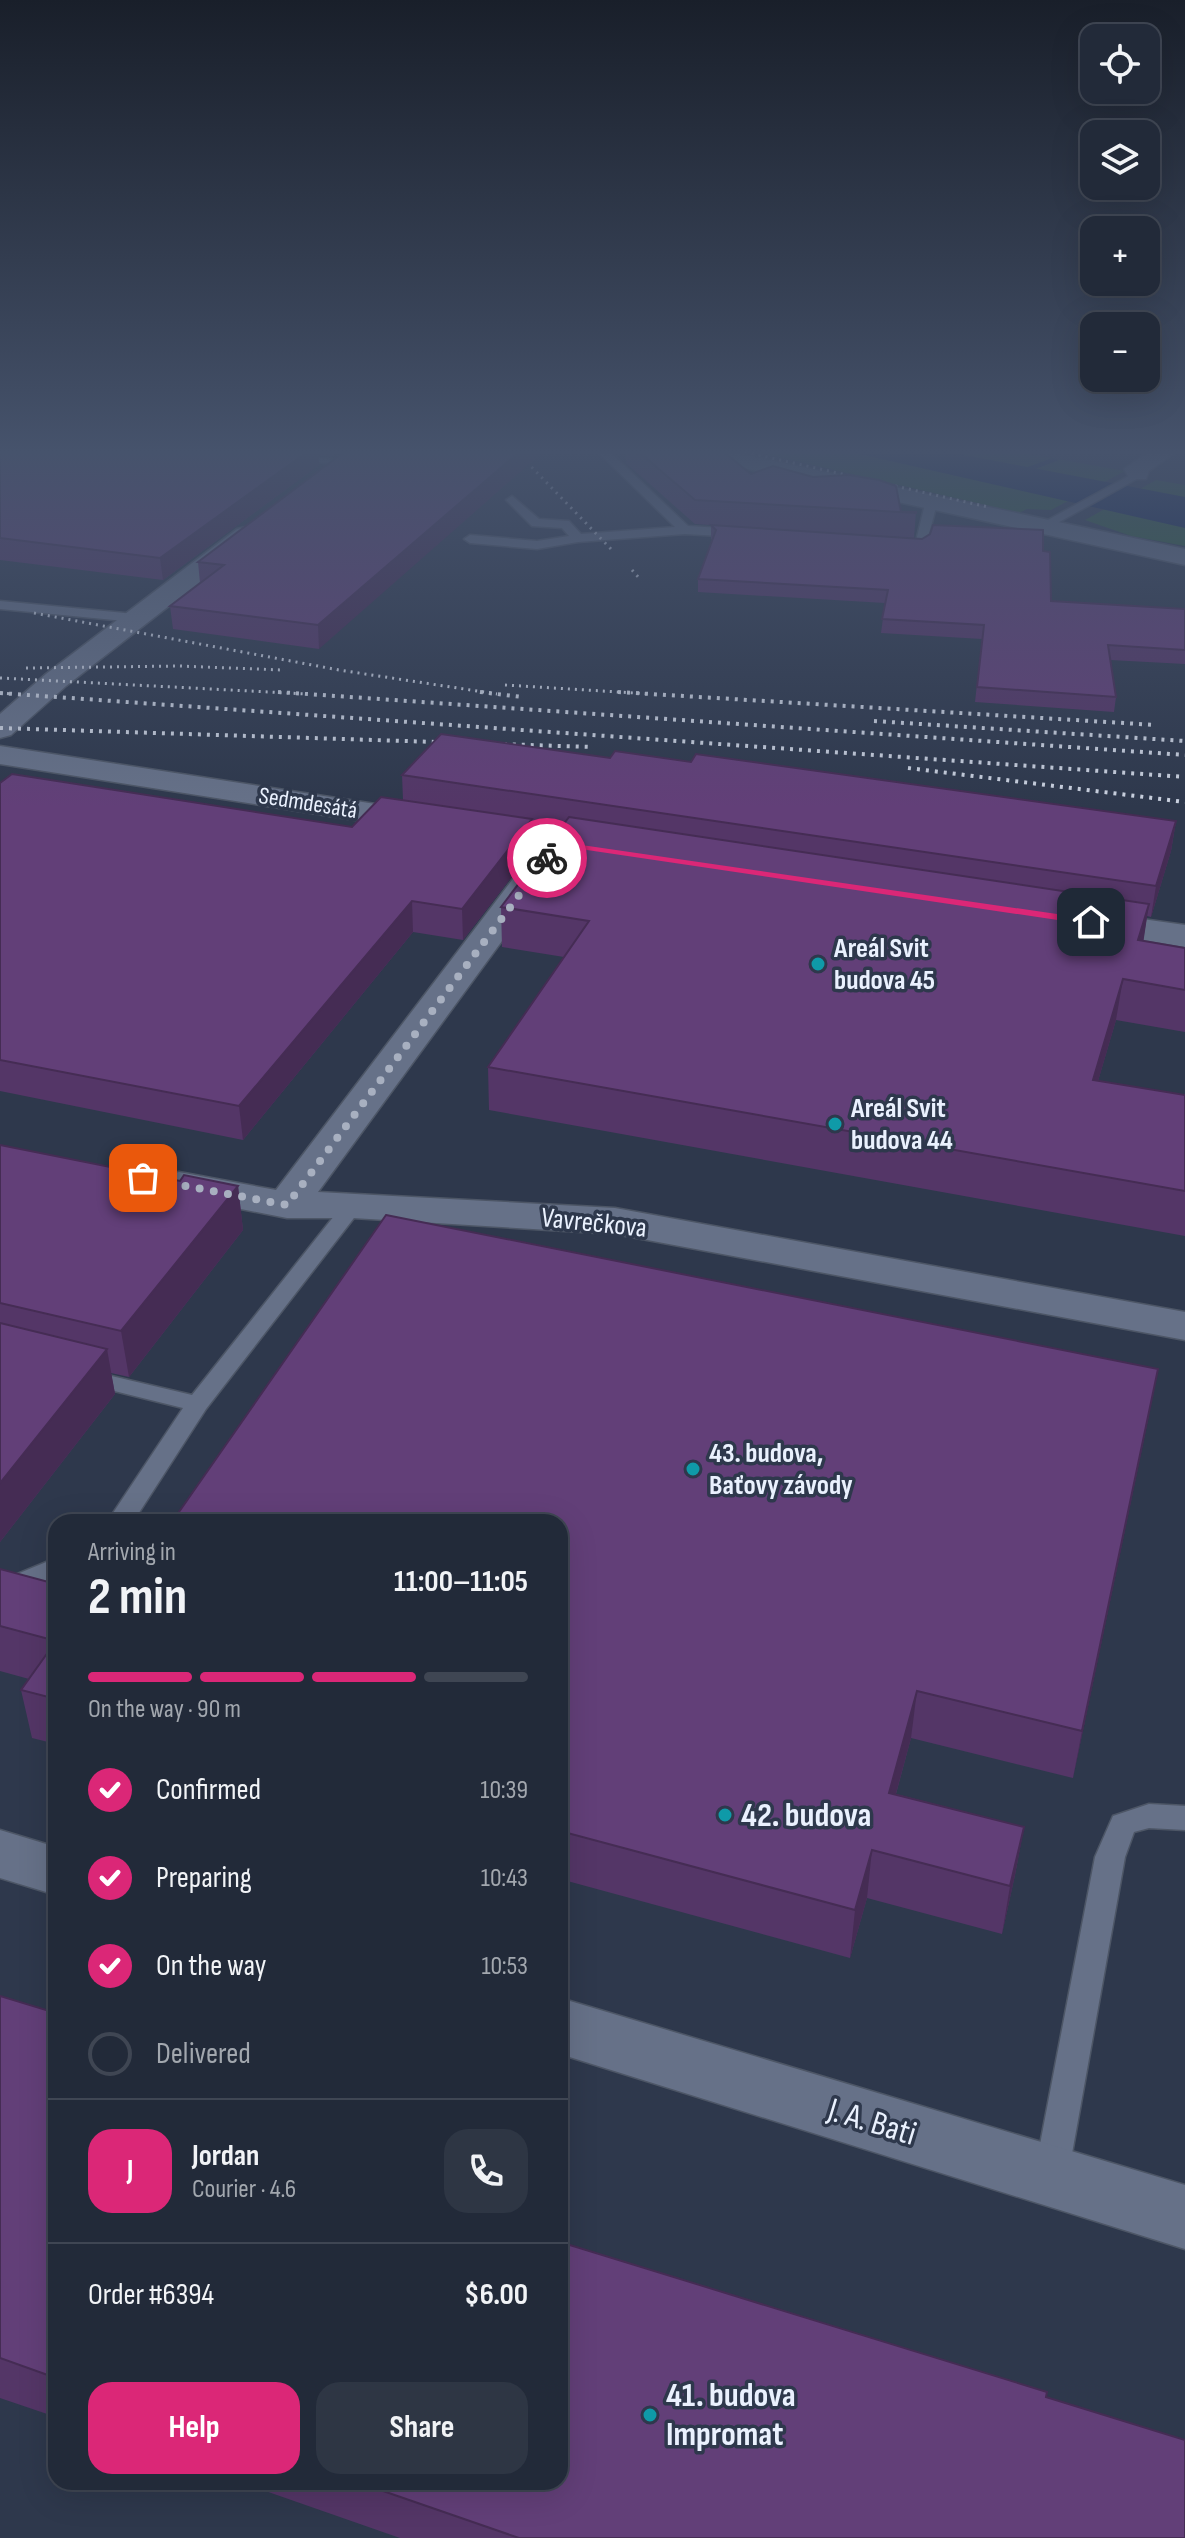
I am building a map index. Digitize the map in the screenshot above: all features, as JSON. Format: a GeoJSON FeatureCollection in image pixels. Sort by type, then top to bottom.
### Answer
{"type":"FeatureCollection","features":[{"type":"Feature","properties":{"kind":"street"},"geometry":{"type":"LineString","coordinates":[[0,729],[78,663],[198,570]]}},
{"type":"Feature","properties":{"kind":"street","name":"Sedmdesátá"},"geometry":{"type":"LineString","coordinates":[[0,755],[636,854]]}},
{"type":"Feature","properties":{"kind":"street"},"geometry":{"type":"LineString","coordinates":[[287,1205],[558,843]]}},
{"type":"Feature","properties":{"kind":"street"},"geometry":{"type":"LineString","coordinates":[[1060,918],[1185,936]]}},
{"type":"Feature","properties":{"kind":"street","name":"Vavrečkova"},"geometry":{"type":"LineString","coordinates":[[136,1177],[287,1205],[353,1205],[615,1221],[1185,1326]]}},
{"type":"Feature","properties":{"kind":"street"},"geometry":{"type":"LineString","coordinates":[[0,1854],[48,1869]]}},
{"type":"Feature","properties":{"kind":"street","name":"J. A. Bati"},"geometry":{"type":"LineString","coordinates":[[568,2028],[1185,2217]]}},
{"type":"Feature","properties":{"kind":"lane"},"geometry":{"type":"LineString","coordinates":[[0,605],[135,618]]}},
{"type":"Feature","properties":{"kind":"lane"},"geometry":{"type":"LineString","coordinates":[[125,1514],[198,1404],[353,1205]]}},
{"type":"Feature","properties":{"kind":"lane"},"geometry":{"type":"LineString","coordinates":[[61,1371],[198,1404]]}},
{"type":"Feature","properties":{"kind":"lane"},"geometry":{"type":"LineString","coordinates":[[0,1592],[48,1571]]}},
{"type":"Feature","properties":{"kind":"lane"},"geometry":{"type":"LineString","coordinates":[[1051,2177],[1110,1857],[1123,1824],[1149,1816],[1185,1818]]}},
{"type":"Feature","properties":{"kind":"building"},"geometry":{"type":"Polygon","coordinates":[[[217,570],[381,570],[318,625],[170,606],[217,570]]]}},
{"type":"Feature","properties":{"kind":"building"},"geometry":{"type":"Polygon","coordinates":[[[701,570],[1050,570],[1051,601],[1185,609],[1185,650],[1108,645],[1116,697],[977,687],[984,625],[882,619],[888,590],[698,579],[701,570]]]}},
{"type":"Feature","properties":{"kind":"building"},"geometry":{"type":"Polygon","coordinates":[[[441,734],[610,758],[615,751],[691,762],[696,754],[1176,821],[1156,886],[402,775],[441,734]]]}},
{"type":"Feature","properties":{"kind":"building"},"geometry":{"type":"Polygon","coordinates":[[[12,774],[352,827],[381,797],[532,819],[462,909],[412,901],[239,1106],[0,1060],[0,783],[12,774]]]}},
{"type":"Feature","properties":{"kind":"building"},"geometry":{"type":"Polygon","coordinates":[[[569,817],[1149,904],[1138,940],[1185,948],[1185,990],[1123,979],[1093,1080],[1185,1095],[1185,1191],[488,1067],[589,921],[501,907],[569,817]]]}},
{"type":"Feature","properties":{"kind":"building"},"geometry":{"type":"Polygon","coordinates":[[[0,1145],[180,1181],[184,1175],[238,1186],[121,1331],[0,1303],[0,1145]]]}},
{"type":"Feature","properties":{"kind":"building","name":"43. budova, Baťovy závody"},"geometry":{"type":"Polygon","coordinates":[[[386,1215],[1158,1369],[1082,1731],[917,1691],[889,1793],[1024,1827],[1010,1886],[872,1850],[855,1910],[568,1833],[568,1514],[178,1514],[386,1215]]]}},
{"type":"Feature","properties":{"kind":"building"},"geometry":{"type":"Polygon","coordinates":[[[0,1323],[107,1349],[0,1483],[0,1323]]]}},
{"type":"Feature","properties":{"kind":"building"},"geometry":{"type":"Polygon","coordinates":[[[0,1569],[48,1582],[48,1639],[0,1626],[0,1569]]]}},
{"type":"Feature","properties":{"kind":"building"},"geometry":{"type":"Polygon","coordinates":[[[48,1652],[48,1697],[21,1690],[48,1652]]]}},
{"type":"Feature","properties":{"kind":"building"},"geometry":{"type":"Polygon","coordinates":[[[0,1996],[48,2011],[48,2375],[0,2358],[0,1996]]]}},
{"type":"Feature","properties":{"kind":"building"},"geometry":{"type":"Polygon","coordinates":[[[568,2244],[1047,2392],[1046,2397],[1185,2440],[1185,2538],[519,2538],[380,2490],[568,2490],[568,2244]]]}},
{"type":"Feature","properties":{"kind":"railway"},"geometry":{"type":"LineString","coordinates":[[632,570],[640,579]]}},
{"type":"Feature","properties":{"kind":"railway"},"geometry":{"type":"LineString","coordinates":[[34,613],[339,670],[497,694]]}},
{"type":"Feature","properties":{"kind":"railway"},"geometry":{"type":"LineString","coordinates":[[26,668],[179,666],[282,670]]}},
{"type":"Feature","properties":{"kind":"railway"},"geometry":{"type":"LineString","coordinates":[[0,678],[306,694]]}},
{"type":"Feature","properties":{"kind":"railway"},"geometry":{"type":"LineString","coordinates":[[505,685],[651,694]]}},
{"type":"Feature","properties":{"kind":"railway"},"geometry":{"type":"LineString","coordinates":[[278,692],[306,694]]}},
{"type":"Feature","properties":{"kind":"railway"},"geometry":{"type":"LineString","coordinates":[[480,692],[522,697]]}},
{"type":"Feature","properties":{"kind":"railway"},"geometry":{"type":"LineString","coordinates":[[618,692],[1156,725]]}},
{"type":"Feature","properties":{"kind":"railway"},"geometry":{"type":"LineString","coordinates":[[13,694],[0,693],[1185,777]]}},
{"type":"Feature","properties":{"kind":"railway"},"geometry":{"type":"LineString","coordinates":[[306,694],[1185,755]]}},
{"type":"Feature","properties":{"kind":"railway"},"geometry":{"type":"LineString","coordinates":[[874,721],[1185,741]]}},
{"type":"Feature","properties":{"kind":"railway"},"geometry":{"type":"LineString","coordinates":[[0,728],[592,747]]}},
{"type":"Feature","properties":{"kind":"railway"},"geometry":{"type":"LineString","coordinates":[[908,768],[1185,802]]}},
{"type":"Feature","properties":{"kind":"way so far"},"geometry":{"type":"LineString","coordinates":[[143,1178],[287,1205],[547,858]]}},
{"type":"Feature","properties":{"kind":"place","name":"Areál Svit budova 45"},"geometry":{"type":"Point","coordinates":[818,964]}},
{"type":"Feature","properties":{"kind":"place","name":"Areál Svit budova 44"},"geometry":{"type":"Point","coordinates":[835,1124]}},
{"type":"Feature","properties":{"kind":"place","name":"43. budova, Baťovy závody"},"geometry":{"type":"Point","coordinates":[693,1469]}},
{"type":"Feature","properties":{"kind":"place","name":"42. budova"},"geometry":{"type":"Point","coordinates":[725,1815]}},
{"type":"Feature","properties":{"kind":"place","name":"41. budova Impromat"},"geometry":{"type":"Point","coordinates":[650,2415]}},
{"type":"Feature","properties":{"kind":"route"},"geometry":{"type":"LineString","coordinates":[[547,858],[558,843],[1091,922]]}}]}
